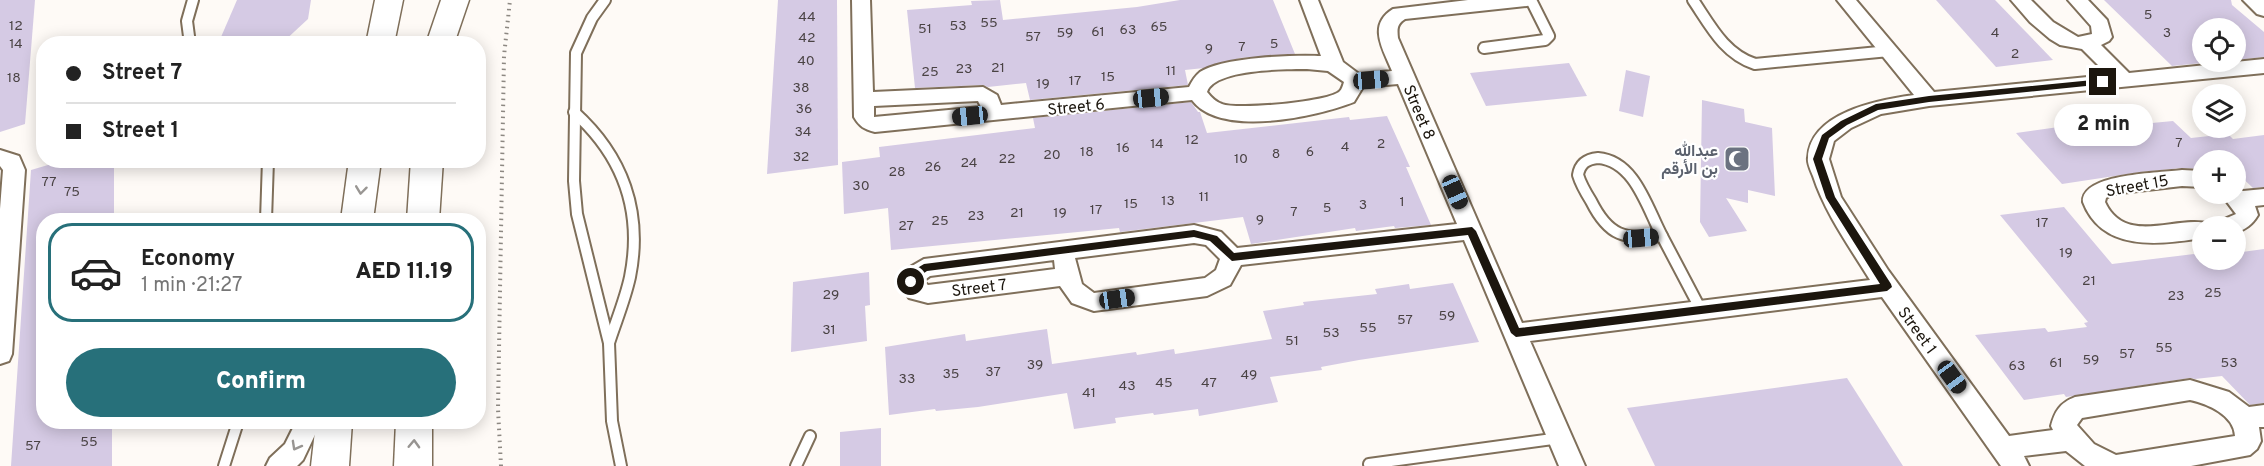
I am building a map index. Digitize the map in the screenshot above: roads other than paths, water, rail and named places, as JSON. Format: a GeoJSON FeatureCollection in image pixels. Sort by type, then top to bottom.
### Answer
{"type":"FeatureCollection","features":[{"type":"Feature","properties":{"kind":"highway"},"geometry":{"type":"LineString","coordinates":[[382,36],[389,0]]}},
{"type":"Feature","properties":{"kind":"highway"},"geometry":{"type":"LineString","coordinates":[[441,36],[447,0]]}},
{"type":"Feature","properties":{"kind":"highway"},"geometry":{"type":"LineString","coordinates":[[442,36],[455,0]]}},
{"type":"Feature","properties":{"kind":"highway"},"geometry":{"type":"LineString","coordinates":[[358,213],[363,168]]}},
{"type":"Feature","properties":{"kind":"highway"},"geometry":{"type":"LineString","coordinates":[[423,213],[426,168]]}},
{"type":"Feature","properties":{"kind":"highway"},"geometry":{"type":"LineString","coordinates":[[330,466],[333,429]]}},
{"type":"Feature","properties":{"kind":"highway"},"geometry":{"type":"LineString","coordinates":[[413,466],[414,429]]}},
{"type":"Feature","properties":{"kind":"street","name":"Street 6"},"geometry":{"type":"LineString","coordinates":[[861,0],[864,117],[867,122],[875,125],[1197,93]]}},
{"type":"Feature","properties":{"kind":"street"},"geometry":{"type":"LineString","coordinates":[[1309,0],[1334,65]]}},
{"type":"Feature","properties":{"kind":"street","name":"Street 8"},"geometry":{"type":"LineString","coordinates":[[1529,0],[1449,3],[1400,13],[1390,18],[1386,27],[1388,38],[1404,77],[1572,466]]}},
{"type":"Feature","properties":{"kind":"street"},"geometry":{"type":"LineString","coordinates":[[1846,0],[1929,99]]}},
{"type":"Feature","properties":{"kind":"street"},"geometry":{"type":"LineString","coordinates":[[2020,0],[2048,29],[2067,40],[2087,43],[2102,37],[2103,31],[2100,24],[2077,0]]}},
{"type":"Feature","properties":{"kind":"street"},"geometry":{"type":"LineString","coordinates":[[2252,0],[2264,10]]}},
{"type":"Feature","properties":{"kind":"street"},"geometry":{"type":"LineString","coordinates":[[2087,43],[2125,80]]}},
{"type":"Feature","properties":{"kind":"street"},"geometry":{"type":"LineString","coordinates":[[1311,62],[1334,65],[1346,72],[1353,81],[1352,90],[1347,97],[1338,102],[1236,114],[1214,109],[1203,102],[1197,93],[1198,86],[1206,77],[1226,70],[1311,62]]}},
{"type":"Feature","properties":{"kind":"street","name":"Street 1"},"geometry":{"type":"LineString","coordinates":[[2010,457],[1887,287],[1830,198],[1818,159],[1825,137],[1844,123],[1876,108],[1929,99],[2264,66]]}},
{"type":"Feature","properties":{"kind":"street"},"geometry":{"type":"LineString","coordinates":[[1353,81],[1404,77]]}},
{"type":"Feature","properties":{"kind":"street"},"geometry":{"type":"LineString","coordinates":[[0,158],[11,161],[14,170],[0,354]]}},
{"type":"Feature","properties":{"kind":"street","name":"Street 15"},"geometry":{"type":"LineString","coordinates":[[2192,178],[2107,187],[2093,198],[2094,206],[2107,220],[2125,231],[2149,237],[2192,231]]}},
{"type":"Feature","properties":{"kind":"street"},"geometry":{"type":"LineString","coordinates":[[2246,197],[2264,197]]}},
{"type":"Feature","properties":{"kind":"street"},"geometry":{"type":"LineString","coordinates":[[1063,249],[1071,289],[1078,296],[1094,302],[1207,287],[1222,280],[1232,257],[1472,231]]}},
{"type":"Feature","properties":{"kind":"street","name":"Street 7"},"geometry":{"type":"LineString","coordinates":[[1068,276],[928,294],[917,291],[911,282],[913,276],[924,268],[1194,234],[1214,238],[1232,257]]}},
{"type":"Feature","properties":{"kind":"street"},"geometry":{"type":"LineString","coordinates":[[1516,333],[1887,287]]}},
{"type":"Feature","properties":{"kind":"street"},"geometry":{"type":"LineString","coordinates":[[2190,390],[2206,392],[2254,417],[2248,441],[2241,447],[2116,466],[2095,459],[2071,439],[2064,426],[2067,415],[2074,408],[2190,390]]}},
{"type":"Feature","properties":{"kind":"street"},"geometry":{"type":"LineString","coordinates":[[279,466],[294,452],[305,429]]}},
{"type":"Feature","properties":{"kind":"street"},"geometry":{"type":"LineString","coordinates":[[2010,457],[2071,439]]}},
{"type":"Feature","properties":{"kind":"lane"},"geometry":{"type":"LineString","coordinates":[[189,36],[187,21],[193,0]]}},
{"type":"Feature","properties":{"kind":"lane"},"geometry":{"type":"LineString","coordinates":[[605,0],[592,18],[576,52],[574,112],[577,214],[609,343],[612,421],[621,466]]}},
{"type":"Feature","properties":{"kind":"lane"},"geometry":{"type":"LineString","coordinates":[[1484,48],[1545,40],[1549,36],[1548,30],[1529,0]]}},
{"type":"Feature","properties":{"kind":"lane"},"geometry":{"type":"LineString","coordinates":[[1693,0],[1733,55],[1744,62],[1755,64],[1889,51]]}},
{"type":"Feature","properties":{"kind":"lane"},"geometry":{"type":"LineString","coordinates":[[574,112],[592,125],[612,152],[626,182],[634,226],[630,276],[609,343]]}},
{"type":"Feature","properties":{"kind":"lane"},"geometry":{"type":"LineString","coordinates":[[1662,236],[1627,237],[1607,228],[1600,221],[1580,180],[1578,172],[1582,164],[1589,159],[1599,158],[1612,159],[1623,166],[1662,236],[1701,310]]}},
{"type":"Feature","properties":{"kind":"lane"},"geometry":{"type":"LineString","coordinates":[[266,213],[268,168]]}},
{"type":"Feature","properties":{"kind":"lane"},"geometry":{"type":"LineString","coordinates":[[224,466],[236,429]]}},
{"type":"Feature","properties":{"kind":"lane"},"geometry":{"type":"LineString","coordinates":[[796,466],[810,436]]}},
{"type":"Feature","properties":{"kind":"lane"},"geometry":{"type":"LineString","coordinates":[[1369,464],[1560,438]]}},
{"type":"Feature","properties":{"kind":"place","name":"عبدالله بن الأرقم"},"geometry":{"type":"Point","coordinates":[1737,159]}}]}
